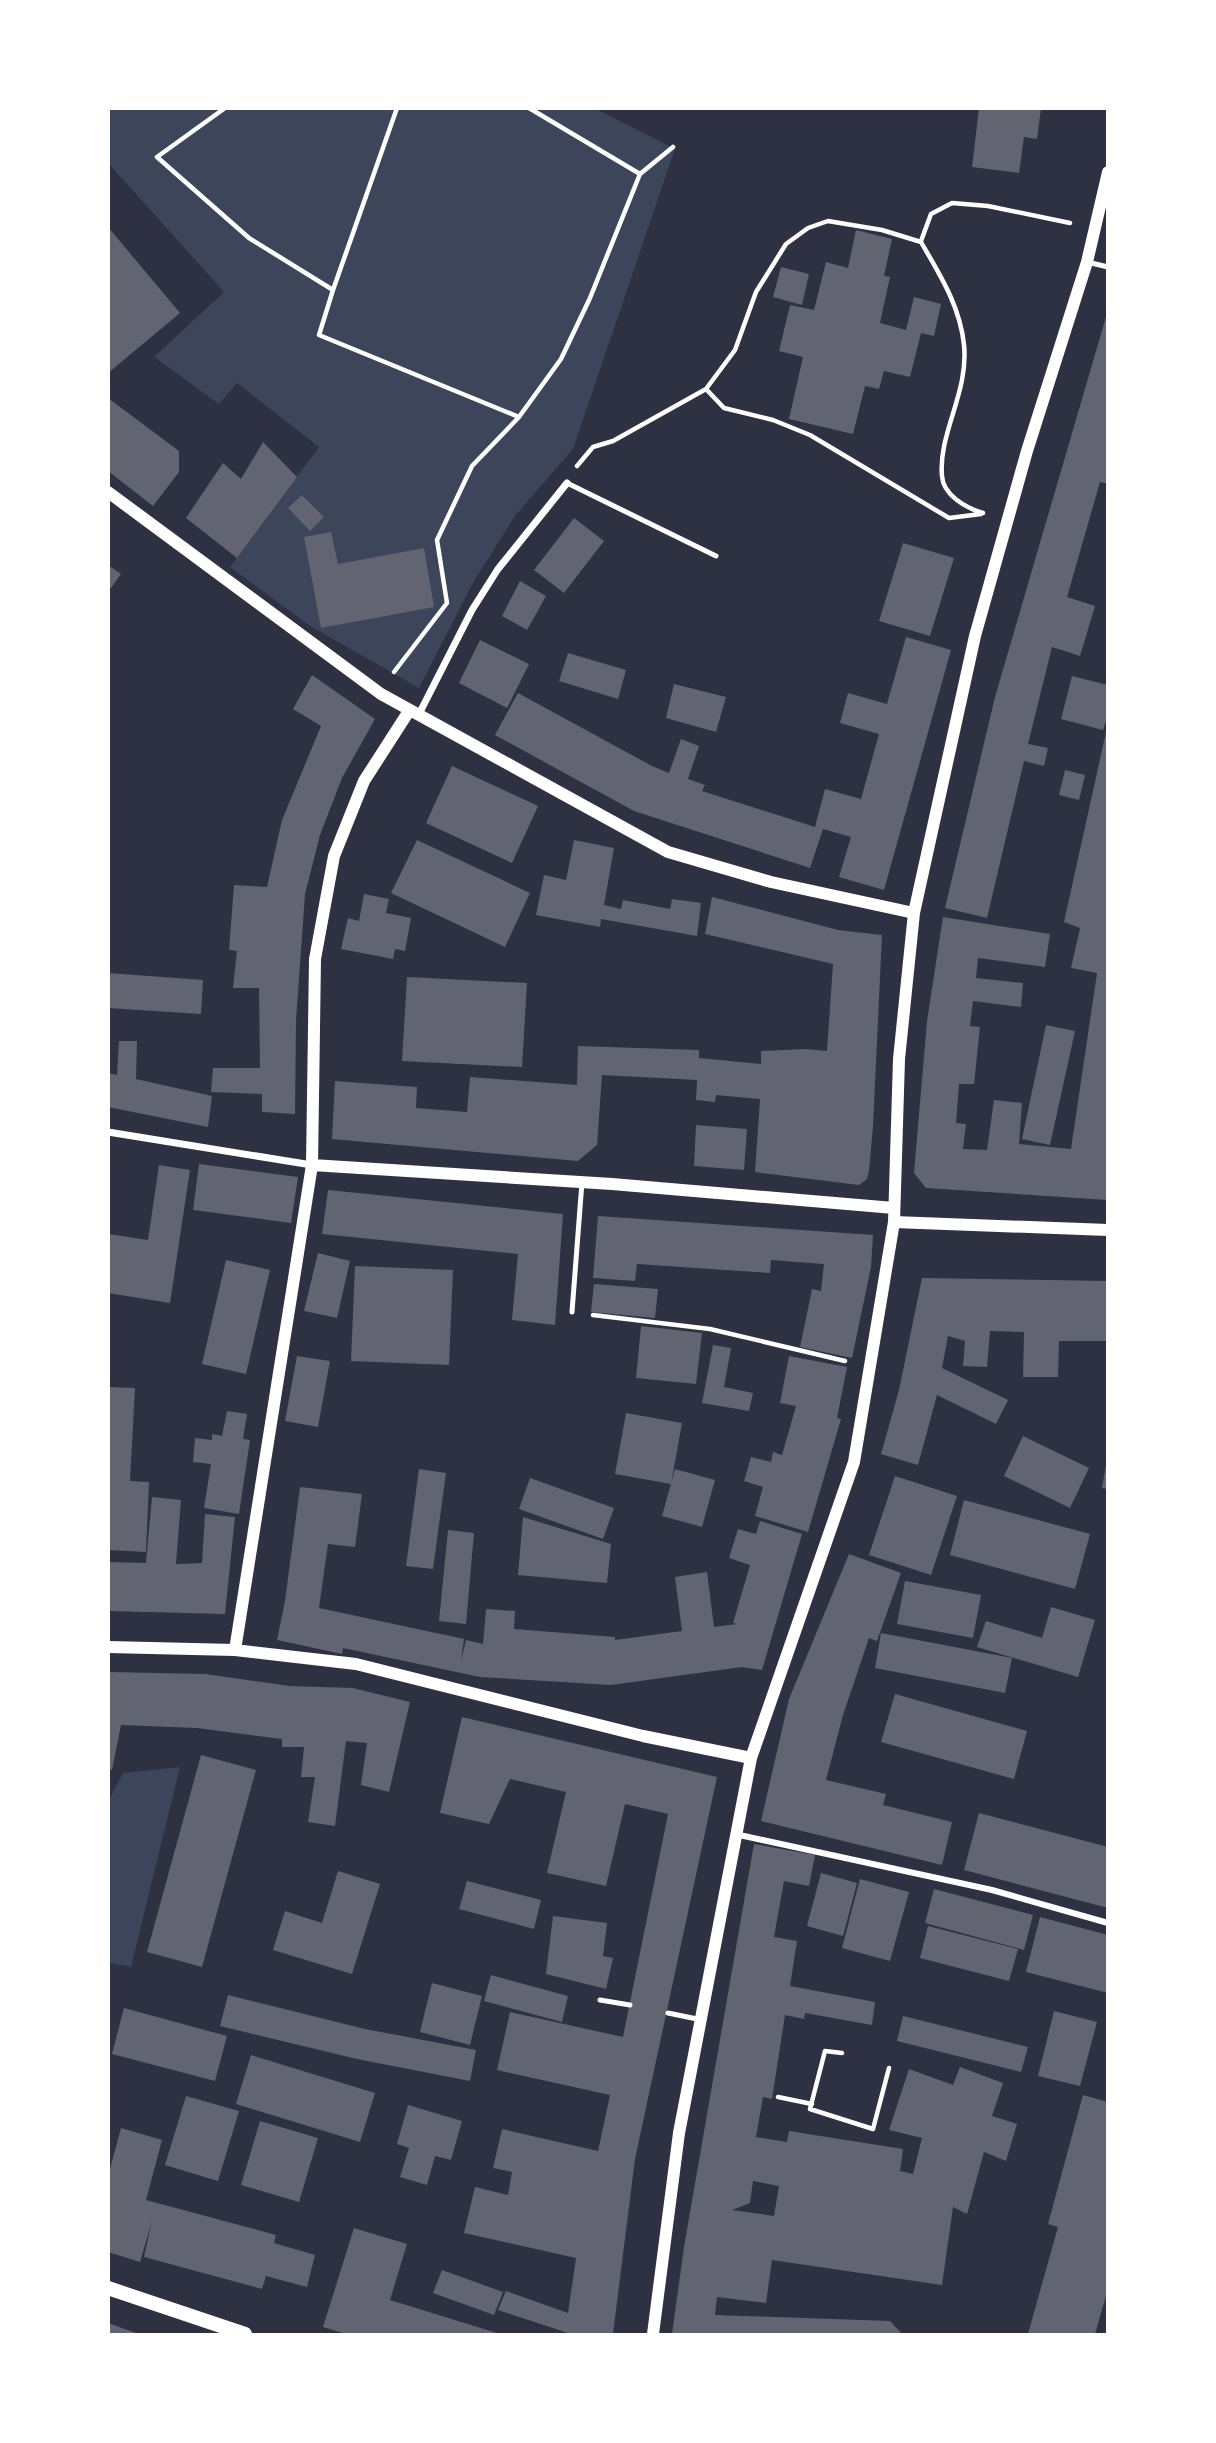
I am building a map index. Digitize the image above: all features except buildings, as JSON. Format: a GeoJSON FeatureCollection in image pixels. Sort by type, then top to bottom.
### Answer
{"type":"FeatureCollection","features":[{"type":"Feature","properties":{"kind":"main road"},"geometry":{"type":"LineString","coordinates":[[108,2288],[245,2334]]}},
{"type":"Feature","properties":{"kind":"street"},"geometry":{"type":"LineString","coordinates":[[653,2334],[679,2133],[702,2020],[734,1834],[751,1758],[854,1462],[894,1222],[898,1059],[914,914],[975,636],[1006,522],[1087,262],[1108,172]]}},
{"type":"Feature","properties":{"kind":"street"},"geometry":{"type":"LineString","coordinates":[[235,1650],[312,1165],[316,959],[334,856],[363,782],[414,714],[498,569],[567,483]]}},
{"type":"Feature","properties":{"kind":"street"},"geometry":{"type":"LineString","coordinates":[[108,492],[381,694],[668,852],[771,882],[914,914]]}},
{"type":"Feature","properties":{"kind":"street"},"geometry":{"type":"LineString","coordinates":[[108,1132],[312,1165],[582,1182],[894,1208]]}},
{"type":"Feature","properties":{"kind":"street"},"geometry":{"type":"LineString","coordinates":[[894,1222],[1108,1230]]}},
{"type":"Feature","properties":{"kind":"street"},"geometry":{"type":"LineString","coordinates":[[108,1647],[235,1650],[356,1664],[643,1736],[751,1758]]}},
{"type":"Feature","properties":{"kind":"street"},"geometry":{"type":"LineString","coordinates":[[734,1834],[992,1890],[1108,1923]]}},
{"type":"Feature","properties":{"kind":"lane"},"geometry":{"type":"LineString","coordinates":[[1087,262],[1108,267]]}},
{"type":"Feature","properties":{"kind":"lane"},"geometry":{"type":"LineString","coordinates":[[567,483],[716,556]]}},
{"type":"Feature","properties":{"kind":"lane"},"geometry":{"type":"LineString","coordinates":[[572,1312],[582,1182]]}},
{"type":"Feature","properties":{"kind":"lane"},"geometry":{"type":"LineString","coordinates":[[600,2000],[629,2006]]}},
{"type":"Feature","properties":{"kind":"lane"},"geometry":{"type":"LineString","coordinates":[[668,2013],[702,2020]]}},
{"type":"Feature","properties":{"kind":"path"},"geometry":{"type":"LineString","coordinates":[[225,108],[157,157],[249,238],[333,290]]}},
{"type":"Feature","properties":{"kind":"path"},"geometry":{"type":"LineString","coordinates":[[397,108],[319,335],[519,417]]}},
{"type":"Feature","properties":{"kind":"path"},"geometry":{"type":"LineString","coordinates":[[529,108],[640,174]]}},
{"type":"Feature","properties":{"kind":"path"},"geometry":{"type":"LineString","coordinates":[[381,694],[393,673],[447,603],[437,540],[472,466],[519,417],[561,359],[611,248],[640,174],[673,147]]}},
{"type":"Feature","properties":{"kind":"path"},"geometry":{"type":"LineString","coordinates":[[921,242],[931,214],[952,203],[988,206],[1095,230]]}},
{"type":"Feature","properties":{"kind":"path"},"geometry":{"type":"LineString","coordinates":[[567,483],[583,456],[593,447],[613,441],[706,389],[735,349],[756,292],[786,244],[808,228],[828,221],[882,230],[921,242],[955,303],[964,345],[962,388],[944,450],[941,478],[953,497],[1006,522]]}},
{"type":"Feature","properties":{"kind":"path"},"geometry":{"type":"LineString","coordinates":[[706,389],[723,408],[773,420],[810,435],[950,518],[983,513]]}},
{"type":"Feature","properties":{"kind":"path"},"geometry":{"type":"LineString","coordinates":[[572,1312],[710,1329],[870,1367]]}},
{"type":"Feature","properties":{"kind":"path"},"geometry":{"type":"LineString","coordinates":[[842,2053],[825,2051],[810,2109],[873,2129],[888,2068]]}},
{"type":"Feature","properties":{"kind":"path"},"geometry":{"type":"LineString","coordinates":[[778,2096],[812,2104]]}},
{"type":"Feature","properties":{"kind":"shaded area"},"geometry":{"type":"Polygon","coordinates":[[[109,108],[596,109],[675,149],[573,449],[515,516],[474,581],[419,688],[310,626],[230,567],[319,447],[237,383],[219,404],[154,357],[224,292],[109,164],[109,108]]]}},
{"type":"Feature","properties":{"kind":"shaded area"},"geometry":{"type":"Polygon","coordinates":[[[180,1767],[131,1967],[109,1963],[109,1800],[123,1773],[180,1767]]]}}]}
